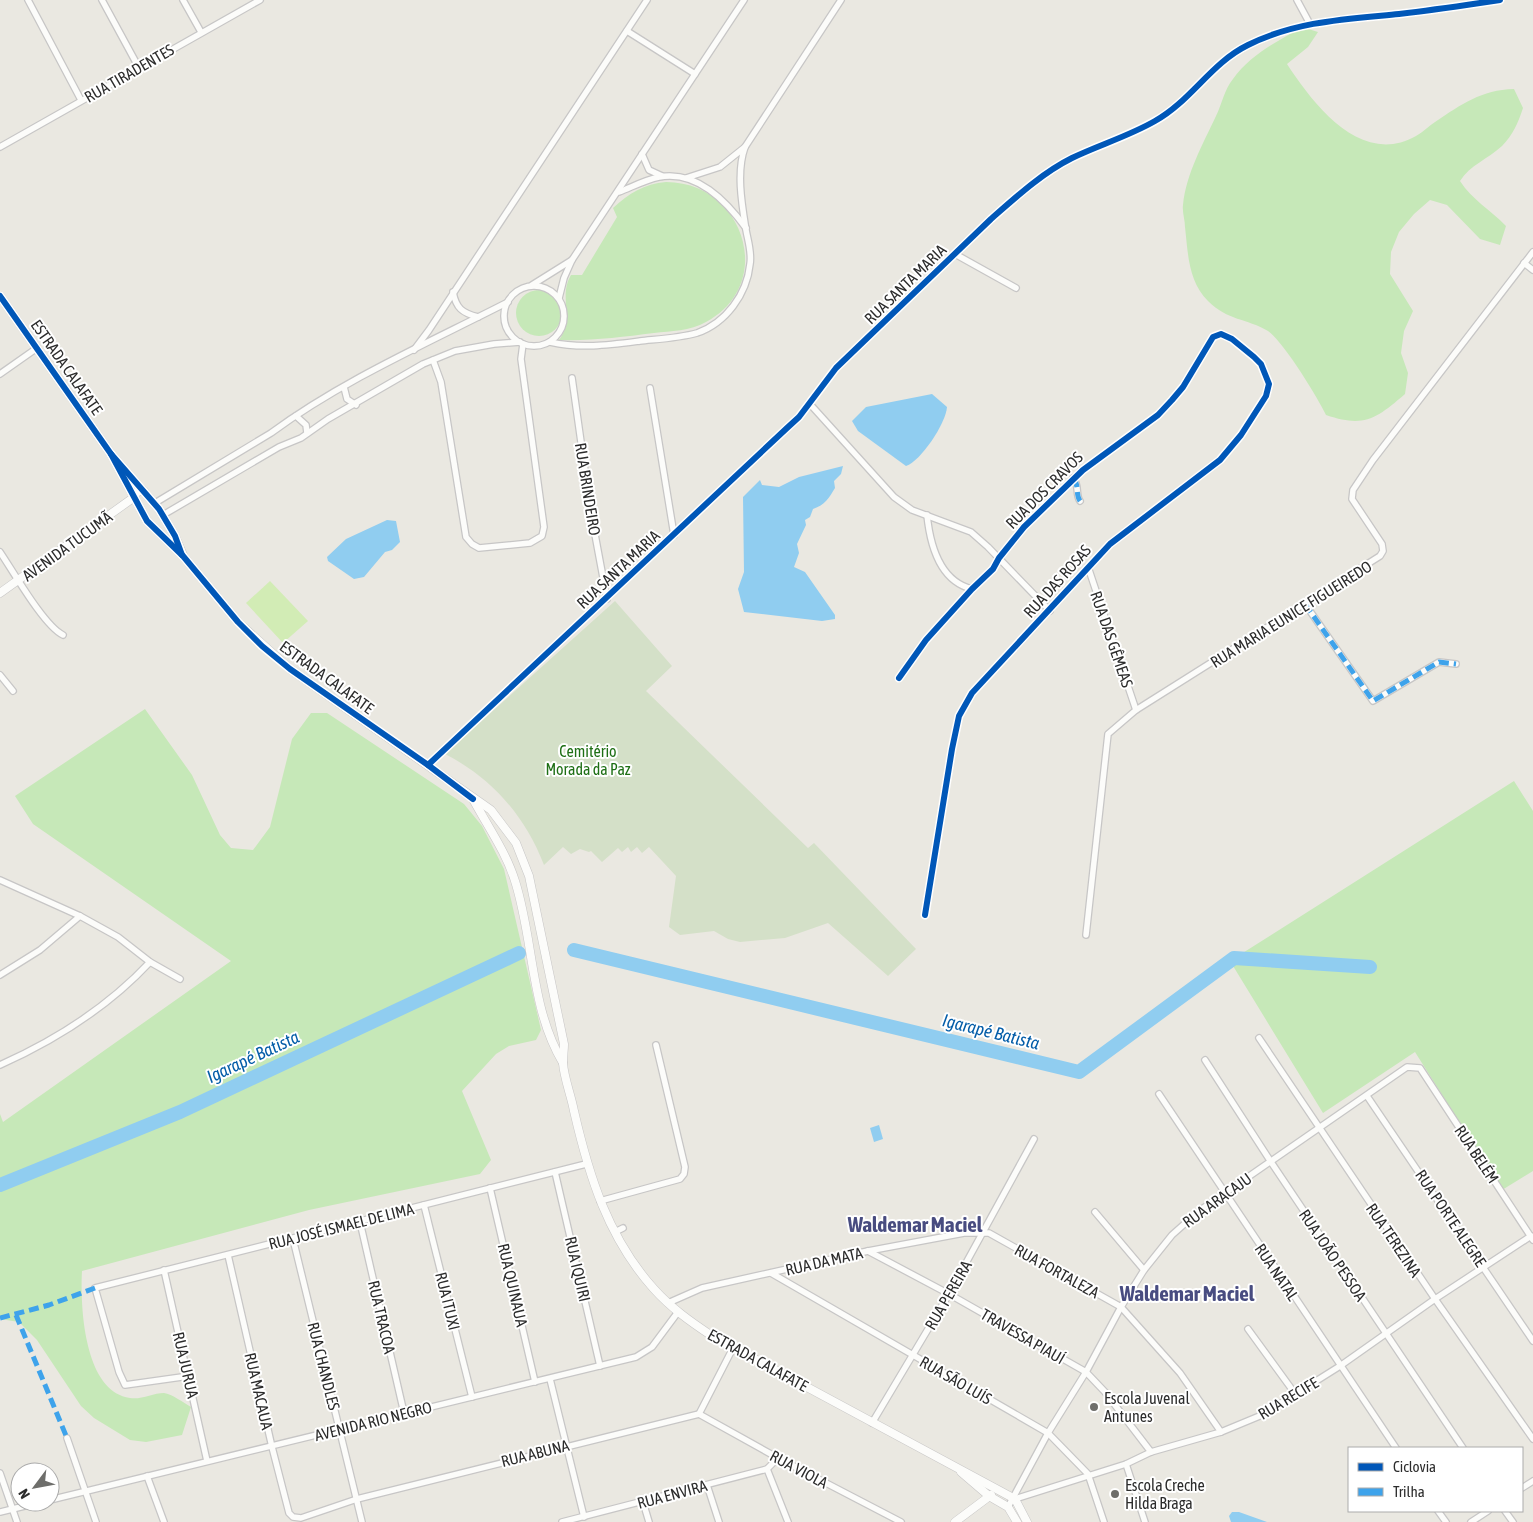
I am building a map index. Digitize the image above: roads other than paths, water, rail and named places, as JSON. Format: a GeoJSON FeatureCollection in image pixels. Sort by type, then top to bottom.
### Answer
{"type":"FeatureCollection","features":[{"type":"Feature","properties":{"kind":"street"},"geometry":{"type":"LineString","coordinates":[[28,0],[82,100]]}},
{"type":"Feature","properties":{"kind":"street"},"geometry":{"type":"LineString","coordinates":[[102,0],[139,68]]}},
{"type":"Feature","properties":{"kind":"street"},"geometry":{"type":"LineString","coordinates":[[183,0],[201,32]]}},
{"type":"Feature","properties":{"kind":"street","name":"RUA TIRADENTES"},"geometry":{"type":"LineString","coordinates":[[0,147],[260,0]]}},
{"type":"Feature","properties":{"kind":"street"},"geometry":{"type":"LineString","coordinates":[[414,350],[647,0]]}},
{"type":"Feature","properties":{"kind":"street"},"geometry":{"type":"LineString","coordinates":[[559,298],[564,278],[572,260],[744,0]]}},
{"type":"Feature","properties":{"kind":"street"},"geometry":{"type":"LineString","coordinates":[[642,154],[649,170],[662,176],[686,178],[720,167],[745,147],[840,0]]}},
{"type":"Feature","properties":{"kind":"street"},"geometry":{"type":"LineString","coordinates":[[1297,0],[1310,24]]}},
{"type":"Feature","properties":{"kind":"street","name":"RUA SANTA MARIA"},"geometry":{"type":"LineString","coordinates":[[428,765],[787,428],[810,403],[836,368],[955,254],[1016,196],[1054,168],[1174,110],[1234,52],[1273,34],[1310,24],[1500,0]]}},
{"type":"Feature","properties":{"kind":"street"},"geometry":{"type":"LineString","coordinates":[[627,31],[695,74]]}},
{"type":"Feature","properties":{"kind":"street"},"geometry":{"type":"LineString","coordinates":[[550,342],[574,346],[603,346],[689,335],[706,329],[730,310],[744,287],[750,263],[740,170],[745,147]]}},
{"type":"Feature","properties":{"kind":"street"},"geometry":{"type":"LineString","coordinates":[[618,192],[662,176]]}},
{"type":"Feature","properties":{"kind":"street"},"geometry":{"type":"LineString","coordinates":[[686,178],[710,191],[725,202],[746,228]]}},
{"type":"Feature","properties":{"kind":"street","name":"RUA MARIA EUNICE FIGUEIREDO"},"geometry":{"type":"LineString","coordinates":[[1086,935],[1106,739],[1111,730],[1136,710],[1375,560],[1383,551],[1380,539],[1352,501],[1353,490],[1373,460],[1533,252]]}},
{"type":"Feature","properties":{"kind":"street"},"geometry":{"type":"LineString","coordinates":[[955,254],[1016,288]]}},
{"type":"Feature","properties":{"kind":"street"},"geometry":{"type":"LineString","coordinates":[[433,360],[441,382],[466,537],[475,546],[484,548],[530,543],[542,536],[544,527],[521,359],[521,343],[507,328],[504,315],[508,302],[515,293],[572,260]]}},
{"type":"Feature","properties":{"kind":"street"},"geometry":{"type":"LineString","coordinates":[[1524,263],[1533,270]]}},
{"type":"Feature","properties":{"kind":"street"},"geometry":{"type":"LineString","coordinates":[[163,515],[283,444],[297,440],[407,373],[433,360],[455,351],[494,344],[521,343],[537,346],[550,342],[558,335],[564,320],[563,308],[559,298],[546,288],[530,286]]}},
{"type":"Feature","properties":{"kind":"street"},"geometry":{"type":"LineString","coordinates":[[454,292],[458,308],[463,312],[478,317]]}},
{"type":"Feature","properties":{"kind":"street","name":"ESTRADA CALAFATE"},"geometry":{"type":"LineString","coordinates":[[0,296],[111,454],[155,503],[168,523],[183,556]]}},
{"type":"Feature","properties":{"kind":"street"},"geometry":{"type":"LineString","coordinates":[[155,503],[344,387],[508,302]]}},
{"type":"Feature","properties":{"kind":"street","name":"RUA DOS CRAVOS"},"geometry":{"type":"LineString","coordinates":[[899,678],[926,640],[972,589],[994,569],[999,558],[1024,527],[1073,478],[1158,415],[1184,387],[1213,338],[1218,334]]}},
{"type":"Feature","properties":{"kind":"street","name":"RUA DAS ROSAS"},"geometry":{"type":"LineString","coordinates":[[925,915],[952,749],[962,708],[972,693],[1050,611],[1088,567],[1122,534],[1220,460],[1232,448],[1261,406],[1269,387],[1261,364],[1232,339],[1218,334]]}},
{"type":"Feature","properties":{"kind":"street"},"geometry":{"type":"LineString","coordinates":[[0,374],[37,348]]}},
{"type":"Feature","properties":{"kind":"street","name":"RUA BRINDEIRO"},"geometry":{"type":"LineString","coordinates":[[572,378],[607,599]]}},
{"type":"Feature","properties":{"kind":"street"},"geometry":{"type":"LineString","coordinates":[[344,387],[347,399],[356,405]]}},
{"type":"Feature","properties":{"kind":"street"},"geometry":{"type":"LineString","coordinates":[[650,388],[674,535]]}},
{"type":"Feature","properties":{"kind":"street"},"geometry":{"type":"LineString","coordinates":[[810,403],[887,490],[912,510],[971,532],[1050,611]]}},
{"type":"Feature","properties":{"kind":"street"},"geometry":{"type":"LineString","coordinates":[[296,416],[306,425],[307,433]]}},
{"type":"Feature","properties":{"kind":"street","name":"ESTRADA CALAFATE"},"geometry":{"type":"LineString","coordinates":[[111,454],[133,498],[154,529],[183,556],[238,622],[262,646],[290,669],[491,810],[516,843],[528,876],[564,1044],[563,1063]]}},
{"type":"Feature","properties":{"kind":"street"},"geometry":{"type":"LineString","coordinates":[[1073,478],[1078,484],[1077,496],[1080,501]]}},
{"type":"Feature","properties":{"kind":"street","name":"AVENIDA TUCUMÃ"},"geometry":{"type":"LineString","coordinates":[[0,593],[133,498],[138,491],[144,491]]}},
{"type":"Feature","properties":{"kind":"street"},"geometry":{"type":"LineString","coordinates":[[927,515],[935,552],[945,572],[960,586],[972,589]]}},
{"type":"Feature","properties":{"kind":"street"},"geometry":{"type":"LineString","coordinates":[[154,529],[161,530],[168,523]]}},
{"type":"Feature","properties":{"kind":"street"},"geometry":{"type":"LineString","coordinates":[[0,552],[44,616],[56,631],[62,635]]}},
{"type":"Feature","properties":{"kind":"street","name":"RUA DAS GÊMEAS"},"geometry":{"type":"LineString","coordinates":[[1088,567],[1136,710]]}},
{"type":"Feature","properties":{"kind":"street"},"geometry":{"type":"LineString","coordinates":[[1305,604],[1373,701],[1439,662],[1456,664]]}},
{"type":"Feature","properties":{"kind":"street"},"geometry":{"type":"LineString","coordinates":[[0,675],[13,691]]}},
{"type":"Feature","properties":{"kind":"street","name":"ESTRADA CALAFATE"},"geometry":{"type":"LineString","coordinates":[[473,799],[496,837],[516,882],[541,1006],[554,1046],[563,1063],[586,1164],[614,1232],[638,1269],[668,1304],[733,1348],[1015,1499]]}},
{"type":"Feature","properties":{"kind":"street"},"geometry":{"type":"LineString","coordinates":[[0,880],[80,916],[118,936],[150,962],[180,979]]}},
{"type":"Feature","properties":{"kind":"street"},"geometry":{"type":"LineString","coordinates":[[1,974],[40,950],[80,916]]}},
{"type":"Feature","properties":{"kind":"street"},"geometry":{"type":"LineString","coordinates":[[0,1066],[47,1042],[97,1010],[134,979],[150,962]]}},
{"type":"Feature","properties":{"kind":"street","name":"RUA TEREZINA"},"geometry":{"type":"LineString","coordinates":[[1259,1038],[1435,1299],[1533,1439]]}},
{"type":"Feature","properties":{"kind":"street"},"geometry":{"type":"LineString","coordinates":[[600,1201],[680,1178],[684,1174],[685,1167],[656,1044]]}},
{"type":"Feature","properties":{"kind":"street","name":"RUA JOÃO PESSOA"},"geometry":{"type":"LineString","coordinates":[[1205,1060],[1271,1162],[1462,1447]]}},
{"type":"Feature","properties":{"kind":"street","name":"RUA ARACAJU"},"geometry":{"type":"LineString","coordinates":[[1015,1499],[1016,1490],[1048,1433],[1086,1372],[1121,1306],[1144,1270],[1182,1225],[1407,1067],[1420,1068]]}},
{"type":"Feature","properties":{"kind":"street","name":"RUA BELÉM"},"geometry":{"type":"LineString","coordinates":[[1420,1068],[1532,1238]]}},
{"type":"Feature","properties":{"kind":"street","name":"RUA NATAL"},"geometry":{"type":"LineString","coordinates":[[1159,1094],[1224,1194],[1395,1447]]}},
{"type":"Feature","properties":{"kind":"street","name":"RUA PORTE ALEGRE"},"geometry":{"type":"LineString","coordinates":[[1367,1096],[1533,1342]]}},
{"type":"Feature","properties":{"kind":"street","name":"RUA PEREIRA"},"geometry":{"type":"LineString","coordinates":[[872,1423],[949,1294],[1034,1139]]}},
{"type":"Feature","properties":{"kind":"street","name":"RUA JOSÉ ISMAEL DE LIMA"},"geometry":{"type":"LineString","coordinates":[[189,1376],[125,1385],[119,1372],[95,1288],[586,1164]]}},
{"type":"Feature","properties":{"kind":"street","name":"RUA IQUIRI"},"geometry":{"type":"LineString","coordinates":[[555,1172],[600,1366]]}},
{"type":"Feature","properties":{"kind":"street","name":"RUA QUINAUA"},"geometry":{"type":"LineString","coordinates":[[490,1188],[535,1382]]}},
{"type":"Feature","properties":{"kind":"street","name":"RUA ITUXI"},"geometry":{"type":"LineString","coordinates":[[424,1205],[472,1397]]}},
{"type":"Feature","properties":{"kind":"street"},"geometry":{"type":"LineString","coordinates":[[1095,1212],[1144,1270]]}},
{"type":"Feature","properties":{"kind":"street","name":"RUA TRACOA"},"geometry":{"type":"LineString","coordinates":[[360,1222],[404,1413]]}},
{"type":"Feature","properties":{"kind":"street"},"geometry":{"type":"LineString","coordinates":[[614,1232],[623,1228]]}},
{"type":"Feature","properties":{"kind":"street","name":"RUA DA MATA"},"geometry":{"type":"LineString","coordinates":[[668,1304],[702,1288],[868,1251],[964,1233],[983,1233]]}},
{"type":"Feature","properties":{"kind":"street","name":"RUA FORTALEZA"},"geometry":{"type":"LineString","coordinates":[[983,1233],[988,1233],[1121,1306],[1180,1373],[1221,1432]]}},
{"type":"Feature","properties":{"kind":"street","name":"RUA RECIFE"},"geometry":{"type":"LineString","coordinates":[[1015,1499],[1088,1474],[1126,1464],[1151,1452],[1221,1432],[1262,1415],[1340,1366],[1435,1299],[1532,1238]]}},
{"type":"Feature","properties":{"kind":"street","name":"RUA CHANDLES"},"geometry":{"type":"LineString","coordinates":[[293,1239],[362,1522]]}},
{"type":"Feature","properties":{"kind":"street","name":"TRAVESSA PIAUÍ"},"geometry":{"type":"LineString","coordinates":[[868,1251],[949,1294],[1086,1372],[1105,1392],[1151,1452]]}},
{"type":"Feature","properties":{"kind":"street","name":"RUA MACAUA"},"geometry":{"type":"LineString","coordinates":[[228,1255],[289,1513],[293,1517],[301,1518]]}},
{"type":"Feature","properties":{"kind":"street","name":"RUA JURUA"},"geometry":{"type":"LineString","coordinates":[[164,1270],[207,1461]]}},
{"type":"Feature","properties":{"kind":"street","name":"RUA SÃO LUÍS"},"geometry":{"type":"LineString","coordinates":[[771,1273],[1048,1433],[1088,1474],[1104,1522]]}},
{"type":"Feature","properties":{"kind":"street","name":"AVENIDA RIO NEGRO"},"geometry":{"type":"LineString","coordinates":[[60,1498],[550,1379],[644,1353],[652,1347],[678,1312]]}},
{"type":"Feature","properties":{"kind":"street"},"geometry":{"type":"LineString","coordinates":[[1248,1329],[1296,1395]]}},
{"type":"Feature","properties":{"kind":"street"},"geometry":{"type":"LineString","coordinates":[[698,1414],[733,1348]]}},
{"type":"Feature","properties":{"kind":"street"},"geometry":{"type":"LineString","coordinates":[[550,1379],[584,1517]]}},
{"type":"Feature","properties":{"kind":"street","name":"RUA ABUNA"},"geometry":{"type":"LineString","coordinates":[[301,1518],[356,1499],[698,1414]]}},
{"type":"Feature","properties":{"kind":"street","name":"RUA VIOLA"},"geometry":{"type":"LineString","coordinates":[[698,1414],[901,1522]]}},
{"type":"Feature","properties":{"kind":"street"},"geometry":{"type":"LineString","coordinates":[[67,1438],[96,1522]]}},
{"type":"Feature","properties":{"kind":"street"},"geometry":{"type":"LineString","coordinates":[[778,1458],[767,1469],[788,1522]]}},
{"type":"Feature","properties":{"kind":"street"},"geometry":{"type":"LineString","coordinates":[[1126,1464],[1145,1522]]}},
{"type":"Feature","properties":{"kind":"street","name":"RUA ENVIRA"},"geometry":{"type":"LineString","coordinates":[[562,1522],[577,1520],[767,1469]]}},
{"type":"Feature","properties":{"kind":"street","name":"ESTRADA CALAFATE"},"geometry":{"type":"LineString","coordinates":[[960,1471],[989,1496],[1008,1507],[1017,1522]]}},
{"type":"Feature","properties":{"kind":"street"},"geometry":{"type":"LineString","coordinates":[[0,1473],[10,1503]]}},
{"type":"Feature","properties":{"kind":"street"},"geometry":{"type":"LineString","coordinates":[[147,1476],[164,1522]]}},
{"type":"Feature","properties":{"kind":"street"},"geometry":{"type":"LineString","coordinates":[[706,1485],[719,1522]]}},
{"type":"Feature","properties":{"kind":"street"},"geometry":{"type":"LineString","coordinates":[[955,1522],[996,1490]]}},
{"type":"Feature","properties":{"kind":"street"},"geometry":{"type":"LineString","coordinates":[[1008,1507],[1015,1499],[1027,1522]]}},
{"type":"Feature","properties":{"kind":"street"},"geometry":{"type":"LineString","coordinates":[[642,1502],[649,1522]]}},
{"type":"Feature","properties":{"kind":"street"},"geometry":{"type":"LineString","coordinates":[[1471,1522],[1486,1512]]}},
{"type":"Feature","properties":{"kind":"water"},"geometry":{"type":"Polygon","coordinates":[[[932,394],[947,407],[946,414],[932,441],[919,457],[906,466],[858,431],[852,421],[866,407],[932,394]]]}},
{"type":"Feature","properties":{"kind":"water"},"geometry":{"type":"Polygon","coordinates":[[[843,466],[841,474],[834,481],[835,488],[831,495],[824,503],[813,509],[810,517],[805,520],[806,525],[797,544],[799,553],[794,567],[805,572],[835,615],[835,619],[822,621],[744,612],[738,589],[744,572],[743,497],[760,480],[762,485],[779,487],[799,477],[843,466]]]}},
{"type":"Feature","properties":{"kind":"water"},"geometry":{"type":"Polygon","coordinates":[[[387,520],[396,521],[400,542],[392,550],[385,552],[364,577],[354,579],[328,561],[327,557],[346,539],[387,520]]]}},
{"type":"Feature","properties":{"kind":"water"},"geometry":{"type":"Polygon","coordinates":[[[879,1125],[883,1139],[874,1142],[870,1128],[879,1125]]]}},
{"type":"Feature","properties":{"kind":"water"},"geometry":{"type":"Polygon","coordinates":[[[1232,1512],[1239,1512],[1267,1522],[1231,1522],[1229,1516],[1232,1512]]]}},
{"type":"Feature","properties":{"kind":"waterway","name":"Igarapé Batista"},"geometry":{"type":"LineString","coordinates":[[574,950],[1079,1072],[1234,958],[1370,967]]}},
{"type":"Feature","properties":{"kind":"waterway","name":"Igarapé Batista"},"geometry":{"type":"LineString","coordinates":[[0,1185],[180,1112],[519,953]]}},
{"type":"Feature","properties":{"kind":"place","name":"Escola Juvenal Antunes"},"geometry":{"type":"Point","coordinates":[1094,1407]}},
{"type":"Feature","properties":{"kind":"place","name":"Escola Creche Hilda Braga"},"geometry":{"type":"Point","coordinates":[1115,1494]}},
{"type":"Feature","properties":{"kind":"district","name":"Waldemar Maciel"},"geometry":{"type":"Point","coordinates":[915,1225]}},
{"type":"Feature","properties":{"kind":"district","name":"Waldemar Maciel"},"geometry":{"type":"Point","coordinates":[1187,1294]}},
{"type":"Feature","properties":{"kind":"park label","name":"Cemitério Morada da Paz"},"geometry":{"type":"Point","coordinates":[588,760]}}]}
